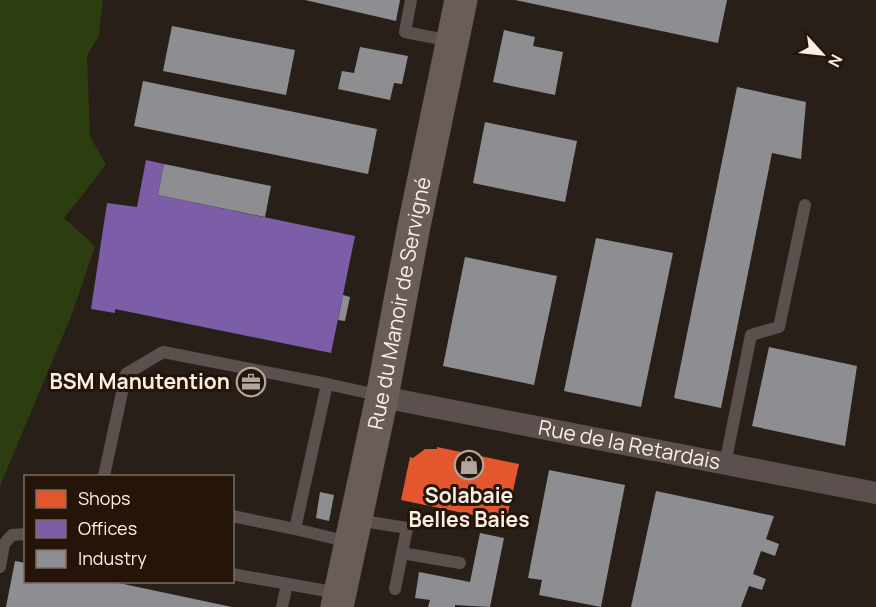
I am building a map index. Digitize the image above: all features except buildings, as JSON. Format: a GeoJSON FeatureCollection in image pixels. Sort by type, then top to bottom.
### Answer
{"type":"FeatureCollection","features":[{"type":"Feature","properties":{"kind":"street","name":"Rue du Manoir de Servigné"},"geometry":{"type":"LineString","coordinates":[[338,600],[382,397],[414,226],[461,0]]}},
{"type":"Feature","properties":{"kind":"street","name":"Rue de la Retardais"},"geometry":{"type":"LineString","coordinates":[[382,397],[876,494]]}},
{"type":"Feature","properties":{"kind":"lane"},"geometry":{"type":"LineString","coordinates":[[411,0],[405,32],[453,41]]}},
{"type":"Feature","properties":{"kind":"lane"},"geometry":{"type":"LineString","coordinates":[[725,464],[751,335],[779,327],[805,206]]}},
{"type":"Feature","properties":{"kind":"lane"},"geometry":{"type":"LineString","coordinates":[[104,475],[126,374],[164,352],[382,397]]}},
{"type":"Feature","properties":{"kind":"lane"},"geometry":{"type":"LineString","coordinates":[[295,530],[327,384]]}},
{"type":"Feature","properties":{"kind":"lane"},"geometry":{"type":"LineString","coordinates":[[234,516],[295,530],[353,531],[407,528],[395,589]]}},
{"type":"Feature","properties":{"kind":"lane"},"geometry":{"type":"LineString","coordinates":[[0,567],[4,544],[12,535],[24,534]]}},
{"type":"Feature","properties":{"kind":"lane"},"geometry":{"type":"LineString","coordinates":[[402,553],[460,563]]}},
{"type":"Feature","properties":{"kind":"lane"},"geometry":{"type":"LineString","coordinates":[[234,574],[287,584],[338,600]]}},
{"type":"Feature","properties":{"kind":"lane"},"geometry":{"type":"LineString","coordinates":[[282,607],[287,584]]}},
{"type":"Feature","properties":{"kind":"shaded area"},"geometry":{"type":"Polygon","coordinates":[[[0,0],[103,0],[99,35],[87,56],[90,136],[106,165],[64,218],[95,246],[72,314],[0,486],[0,0]]]}},
{"type":"Feature","properties":{"kind":"place","name":"BSM Manutention"},"geometry":{"type":"Point","coordinates":[251,382]}},
{"type":"Feature","properties":{"kind":"place","name":"Solabaie Belles Baies"},"geometry":{"type":"Point","coordinates":[469,465]}}]}
